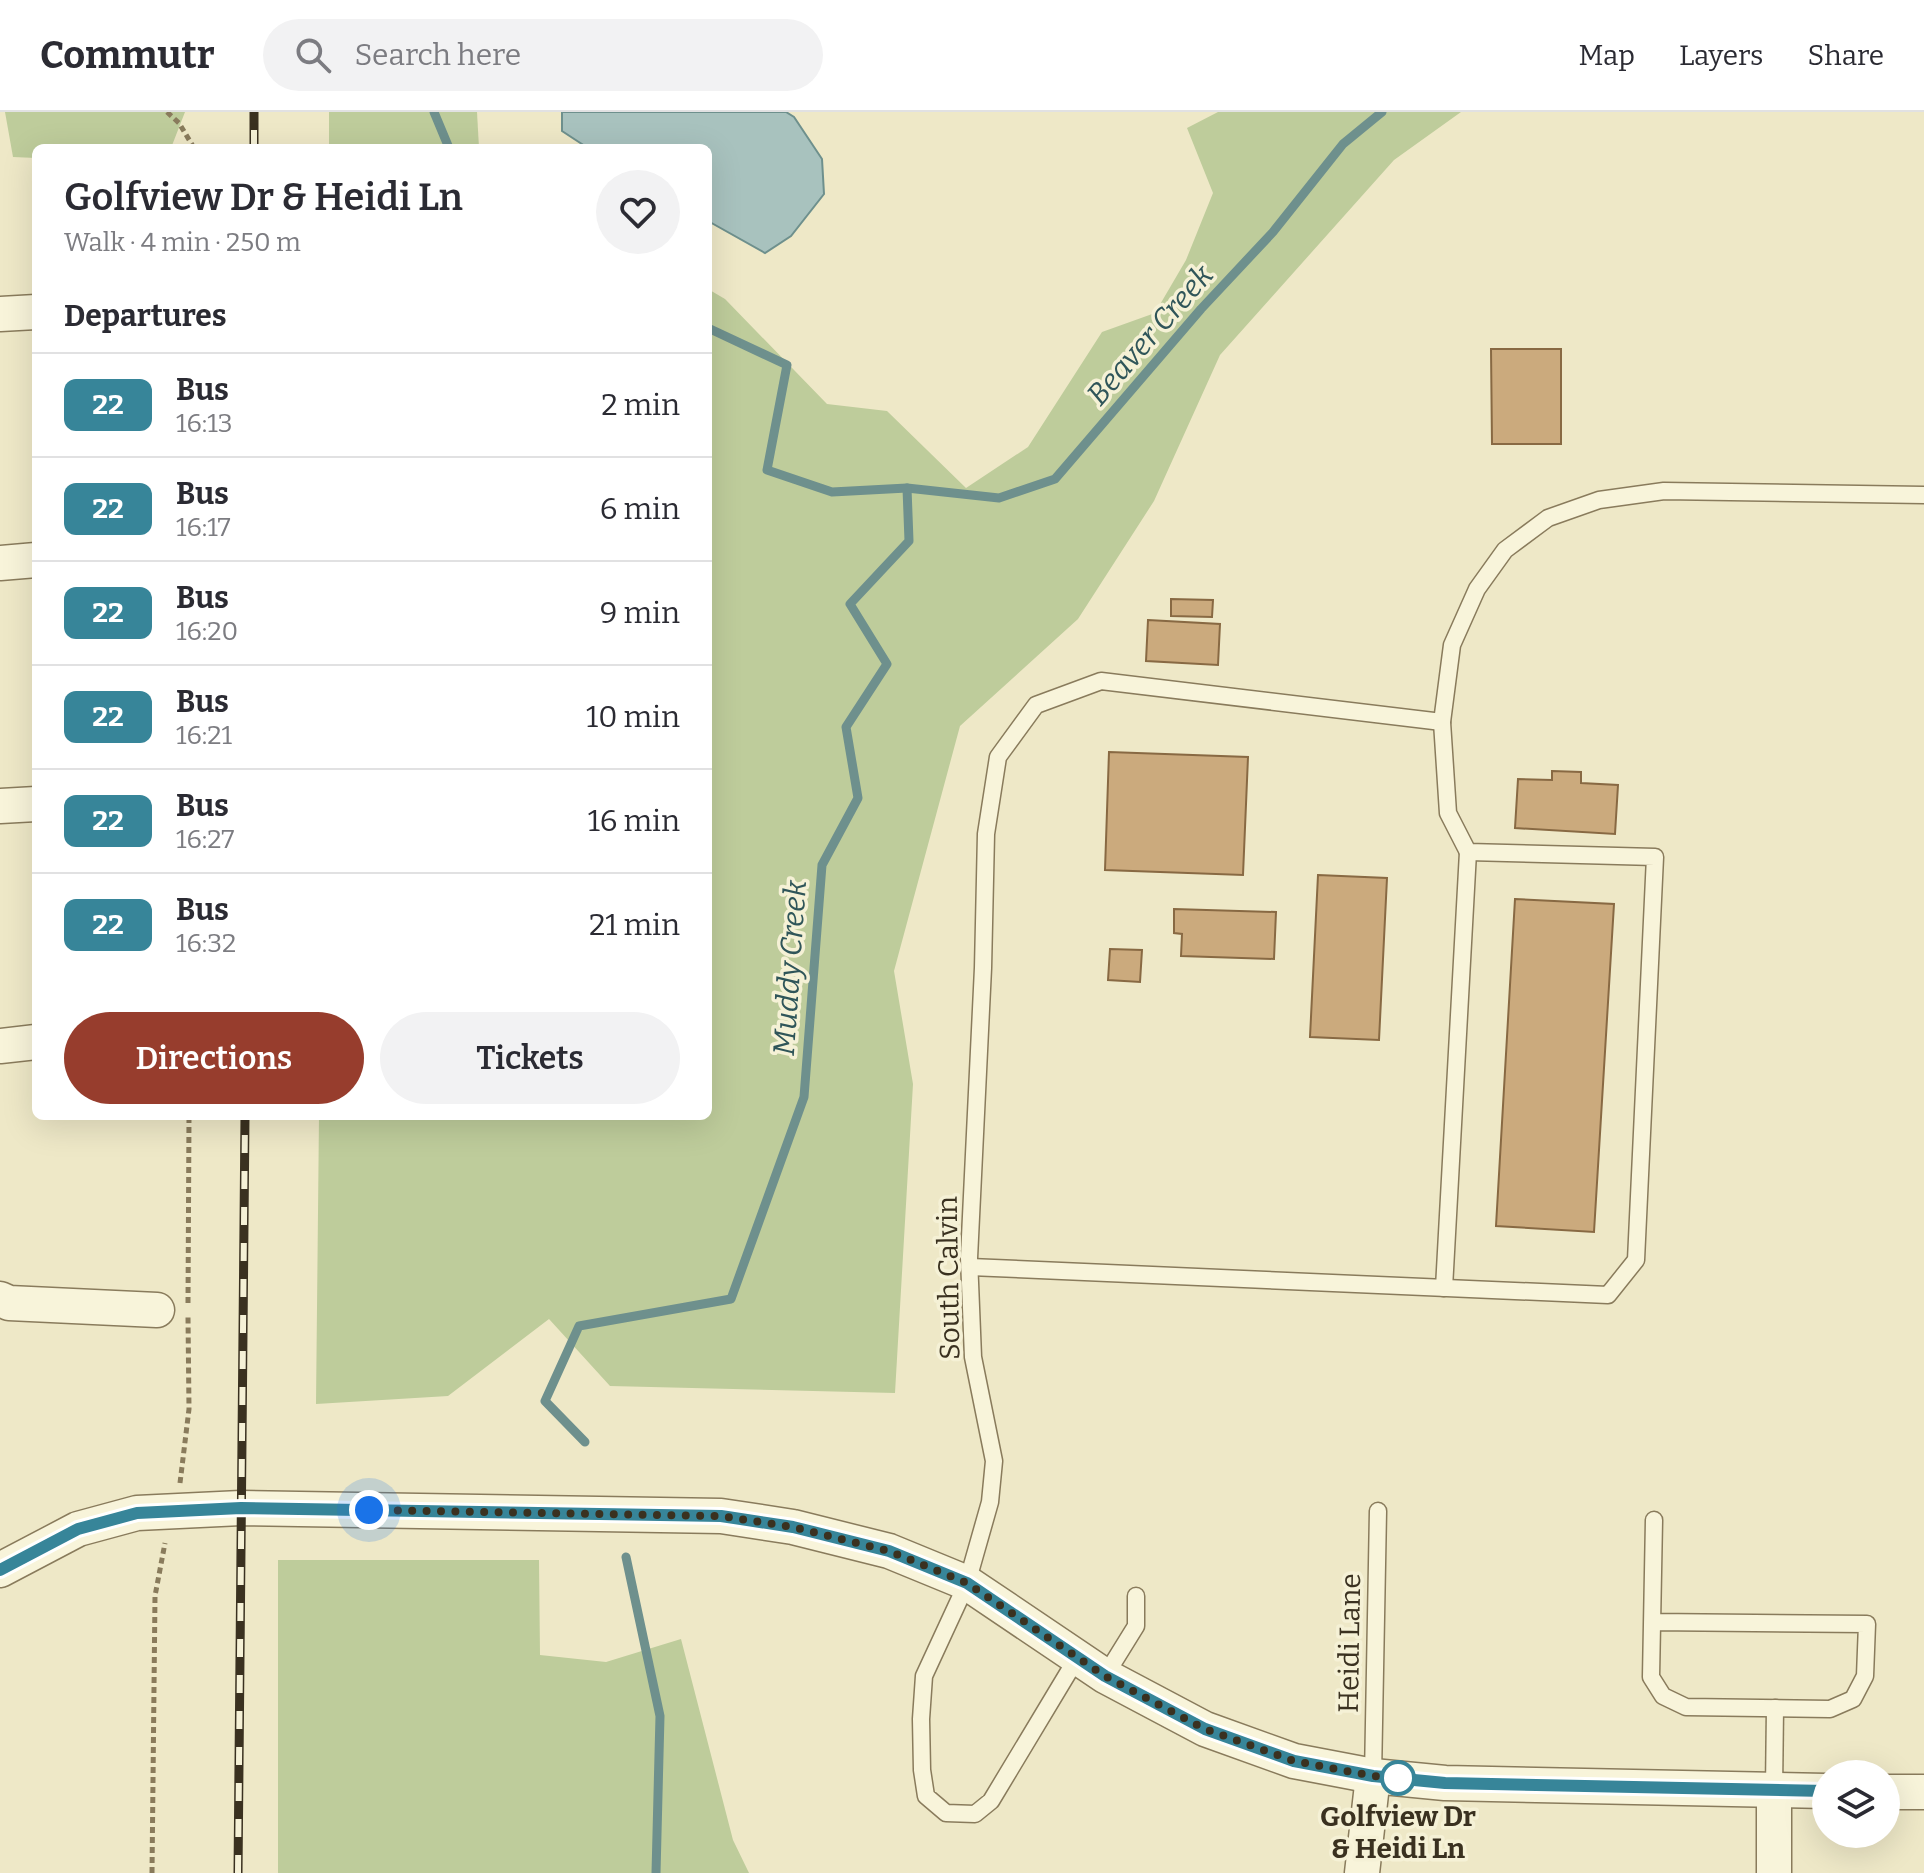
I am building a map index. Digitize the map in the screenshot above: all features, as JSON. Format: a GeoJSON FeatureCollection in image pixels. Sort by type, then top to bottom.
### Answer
{"type":"FeatureCollection","features":[{"type":"Feature","properties":{"kind":"street"},"geometry":{"type":"LineString","coordinates":[[0,314],[32,312]]}},
{"type":"Feature","properties":{"kind":"street"},"geometry":{"type":"LineString","coordinates":[[0,563],[32,560]]}},
{"type":"Feature","properties":{"kind":"street"},"geometry":{"type":"LineString","coordinates":[[0,806],[32,804]]}},
{"type":"Feature","properties":{"kind":"street"},"geometry":{"type":"LineString","coordinates":[[0,1046],[32,1042]]}},
{"type":"Feature","properties":{"kind":"street"},"geometry":{"type":"LineString","coordinates":[[0,1299],[9,1303],[157,1310]]}},
{"type":"Feature","properties":{"kind":"street"},"geometry":{"type":"LineString","coordinates":[[0,1570],[78,1529],[137,1513],[257,1508],[721,1516],[793,1527],[889,1551],[967,1583],[1091,1667],[1205,1729],[1294,1761],[1373,1776],[1445,1783],[1812,1791]]}},
{"type":"Feature","properties":{"kind":"street"},"geometry":{"type":"LineString","coordinates":[[1362,1873],[1373,1776]]}},
{"type":"Feature","properties":{"kind":"street"},"geometry":{"type":"LineString","coordinates":[[1774,1790],[1774,1873]]}},
{"type":"Feature","properties":{"kind":"street"},"geometry":{"type":"LineString","coordinates":[[1900,1792],[1924,1792]]}},
{"type":"Feature","properties":{"kind":"lane"},"geometry":{"type":"LineString","coordinates":[[1444,1288],[1468,852],[1448,813],[1442,722],[1452,645],[1477,589],[1505,550],[1548,518],[1599,500],[1664,491],[1924,495]]}},
{"type":"Feature","properties":{"kind":"lane","name":"South Calvin"},"geometry":{"type":"LineString","coordinates":[[1136,1596],[1136,1626],[1091,1667],[991,1801],[975,1814],[946,1813],[926,1796],[921,1719],[924,1676],[967,1583],[990,1502],[994,1461],[973,1357],[970,1267],[986,834],[998,757],[1036,705],[1101,681],[1442,722]]}},
{"type":"Feature","properties":{"kind":"lane"},"geometry":{"type":"LineString","coordinates":[[970,1267],[1608,1295],[1636,1260],[1655,857],[1468,852]]}},
{"type":"Feature","properties":{"kind":"lane","name":"Heidi Lane"},"geometry":{"type":"LineString","coordinates":[[1373,1776],[1378,1511]]}},
{"type":"Feature","properties":{"kind":"lane"},"geometry":{"type":"LineString","coordinates":[[1652,1622],[1867,1624],[1865,1676],[1853,1699],[1830,1709],[1686,1707],[1663,1696],[1651,1677],[1652,1622],[1654,1520]]}},
{"type":"Feature","properties":{"kind":"lane"},"geometry":{"type":"LineString","coordinates":[[1774,1790],[1775,1708]]}},
{"type":"Feature","properties":{"kind":"path"},"geometry":{"type":"LineString","coordinates":[[167,112],[179,123],[192,144]]}},
{"type":"Feature","properties":{"kind":"green space"},"geometry":{"type":"Polygon","coordinates":[[[5,112],[185,112],[173,144],[32,144],[32,158],[13,157],[5,112]]]}},
{"type":"Feature","properties":{"kind":"green space"},"geometry":{"type":"Polygon","coordinates":[[[329,112],[477,112],[479,144],[329,144],[329,112]]]}},
{"type":"Feature","properties":{"kind":"green space"},"geometry":{"type":"Polygon","coordinates":[[[1218,112],[1461,112],[1394,160],[1220,355],[1154,501],[1078,619],[960,726],[894,971],[913,1084],[895,1393],[610,1386],[549,1319],[448,1396],[316,1404],[319,1120],[712,1120],[712,291],[725,299],[827,404],[887,411],[966,488],[1028,447],[1102,332],[1155,313],[1186,260],[1213,193],[1187,128],[1218,112]]]}},
{"type":"Feature","properties":{"kind":"green space"},"geometry":{"type":"Polygon","coordinates":[[[278,1560],[539,1560],[540,1655],[606,1662],[681,1639],[733,1840],[749,1873],[278,1873],[278,1560]]]}},
{"type":"Feature","properties":{"kind":"water"},"geometry":{"type":"Polygon","coordinates":[[[562,112],[786,112],[794,117],[822,159],[824,194],[791,236],[765,253],[712,223],[712,144],[582,144],[562,131],[562,112]]]}},
{"type":"Feature","properties":{"kind":"building"},"geometry":{"type":"Polygon","coordinates":[[[1491,349],[1561,349],[1561,444],[1492,444],[1491,349]]]}},
{"type":"Feature","properties":{"kind":"building"},"geometry":{"type":"Polygon","coordinates":[[[1171,599],[1213,600],[1212,617],[1171,616],[1171,599]]]}},
{"type":"Feature","properties":{"kind":"building"},"geometry":{"type":"Polygon","coordinates":[[[1148,620],[1220,624],[1218,665],[1146,661],[1148,620]]]}},
{"type":"Feature","properties":{"kind":"building"},"geometry":{"type":"Polygon","coordinates":[[[1109,752],[1248,757],[1243,875],[1105,870],[1109,752]]]}},
{"type":"Feature","properties":{"kind":"building"},"geometry":{"type":"Polygon","coordinates":[[[1552,771],[1581,772],[1581,783],[1618,785],[1615,834],[1515,828],[1518,779],[1552,780],[1552,771]]]}},
{"type":"Feature","properties":{"kind":"building"},"geometry":{"type":"Polygon","coordinates":[[[1318,875],[1387,878],[1379,1040],[1310,1037],[1318,875]]]}},
{"type":"Feature","properties":{"kind":"building"},"geometry":{"type":"Polygon","coordinates":[[[1515,899],[1614,904],[1594,1232],[1496,1226],[1515,899]]]}},
{"type":"Feature","properties":{"kind":"building"},"geometry":{"type":"Polygon","coordinates":[[[1174,909],[1276,912],[1274,959],[1181,956],[1182,934],[1174,933],[1174,909]]]}},
{"type":"Feature","properties":{"kind":"building"},"geometry":{"type":"Polygon","coordinates":[[[1110,949],[1142,950],[1140,982],[1108,980],[1110,949]]]}},
{"type":"Feature","properties":{"kind":"waterway","name":"Muddy Creek"},"geometry":{"type":"LineString","coordinates":[[434,112],[447,144]]}},
{"type":"Feature","properties":{"kind":"waterway","name":"Beaver Creek"},"geometry":{"type":"LineString","coordinates":[[907,488],[999,498],[1055,479],[1201,309],[1273,232],[1343,144],[1382,112]]}},
{"type":"Feature","properties":{"kind":"waterway","name":"Muddy Creek"},"geometry":{"type":"LineString","coordinates":[[585,1442],[545,1401],[579,1326],[731,1299],[804,1097],[822,865],[858,798],[846,727],[887,664],[850,604],[909,541],[907,488],[832,492],[767,470],[787,365],[712,330]]}},
{"type":"Feature","properties":{"kind":"waterway","name":"Muddy Creek"},"geometry":{"type":"LineString","coordinates":[[626,1557],[660,1716],[656,1873]]}},
{"type":"Feature","properties":{"kind":"railway"},"geometry":{"type":"LineString","coordinates":[[254,112],[254,144]]}},
{"type":"Feature","properties":{"kind":"railway"},"geometry":{"type":"LineString","coordinates":[[238,1873],[245,1120]]}},
{"type":"Feature","properties":{"kind":"bus line","name":"22"},"geometry":{"type":"LineString","coordinates":[[0,1570],[78,1529],[137,1513],[241,1508],[721,1516],[793,1527],[889,1551],[967,1583],[1105,1676],[1205,1729],[1294,1761],[1373,1776],[1445,1783],[1812,1791]]}},
{"type":"Feature","properties":{"kind":"place","name":"Golfview Dr & Heidi Ln"},"geometry":{"type":"Point","coordinates":[1398,1778]}},
{"type":"Feature","properties":{"kind":"route"},"geometry":{"type":"LineString","coordinates":[[369,1510],[721,1516],[793,1527],[889,1551],[967,1583],[1105,1676],[1205,1729],[1294,1761],[1398,1778]]}}]}
